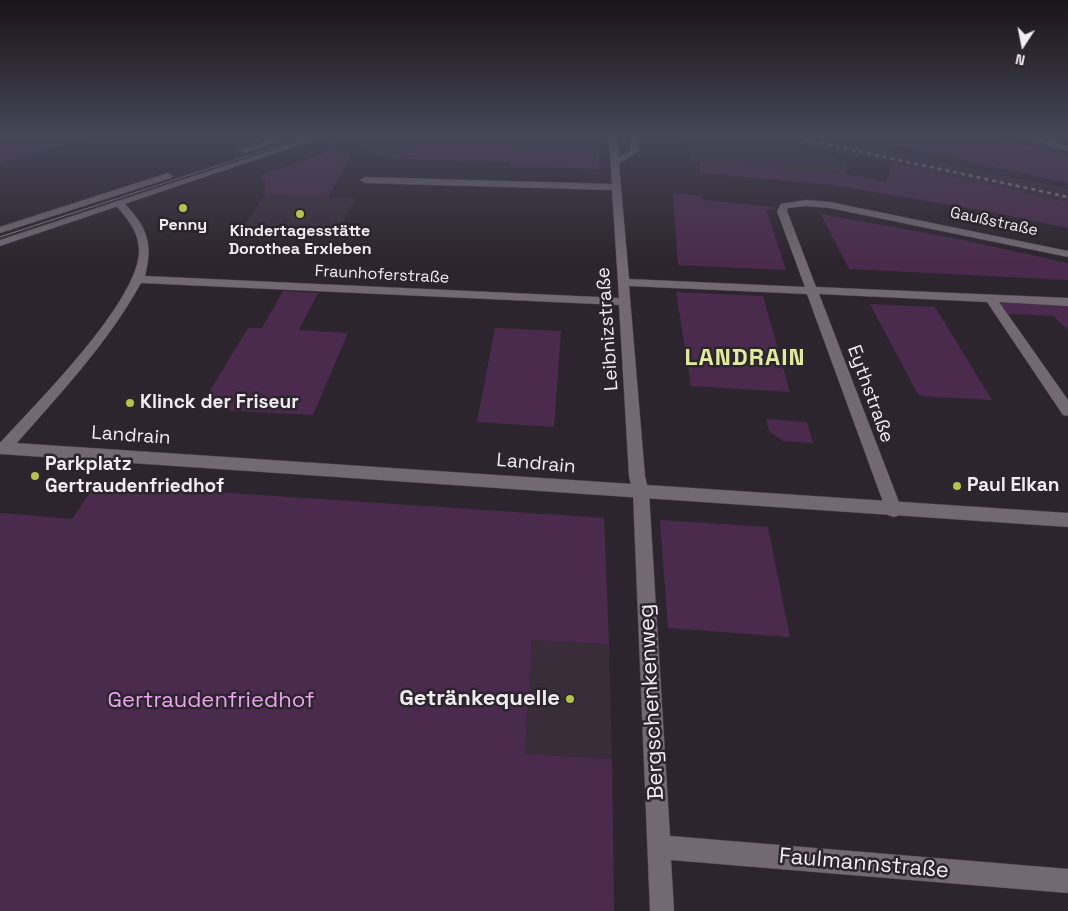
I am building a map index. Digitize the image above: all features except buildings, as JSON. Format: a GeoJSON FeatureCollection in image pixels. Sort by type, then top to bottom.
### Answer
{"type":"FeatureCollection","features":[{"type":"Feature","properties":{"kind":"street"},"geometry":{"type":"LineString","coordinates":[[0,230],[159,179]]}},
{"type":"Feature","properties":{"kind":"street"},"geometry":{"type":"LineString","coordinates":[[0,243],[193,179]]}},
{"type":"Feature","properties":{"kind":"street","name":"Leibnizstraße"},"geometry":{"type":"LineString","coordinates":[[617,179],[637,476],[641,493]]}},
{"type":"Feature","properties":{"kind":"street"},"geometry":{"type":"LineString","coordinates":[[366,180],[617,188]]}},
{"type":"Feature","properties":{"kind":"street","name":"Gaußstraße"},"geometry":{"type":"LineString","coordinates":[[794,202],[834,207],[958,230],[1068,254]]}},
{"type":"Feature","properties":{"kind":"street","name":"Eythstraße"},"geometry":{"type":"LineString","coordinates":[[794,202],[784,206],[782,211],[894,510]]}},
{"type":"Feature","properties":{"kind":"street"},"geometry":{"type":"LineString","coordinates":[[2,448],[100,336],[138,280],[144,260],[143,235],[136,221],[119,203]]}},
{"type":"Feature","properties":{"kind":"street","name":"Fraunhoferstraße"},"geometry":{"type":"LineString","coordinates":[[138,280],[625,302]]}},
{"type":"Feature","properties":{"kind":"street"},"geometry":{"type":"LineString","coordinates":[[624,282],[1068,302]]}},
{"type":"Feature","properties":{"kind":"street"},"geometry":{"type":"LineString","coordinates":[[991,299],[1068,412]]}},
{"type":"Feature","properties":{"kind":"street","name":"Landrain"},"geometry":{"type":"LineString","coordinates":[[2,448],[353,469],[641,493],[1068,520]]}},
{"type":"Feature","properties":{"kind":"street","name":"Bergschenkenweg"},"geometry":{"type":"LineString","coordinates":[[641,493],[662,911]]}},
{"type":"Feature","properties":{"kind":"street","name":"Faulmannstraße"},"geometry":{"type":"LineString","coordinates":[[660,847],[1068,881]]}},
{"type":"Feature","properties":{"kind":"shaded area"},"geometry":{"type":"Polygon","coordinates":[[[961,179],[1018,179],[1068,189],[1068,202],[961,179]]]}},
{"type":"Feature","properties":{"kind":"shaded area","name":"Kindertagesstätte Dorothea Erxleben"},"geometry":{"type":"Polygon","coordinates":[[[264,196],[356,198],[337,234],[241,230],[264,196]]]}},
{"type":"Feature","properties":{"kind":"shaded area"},"geometry":{"type":"Polygon","coordinates":[[[532,640],[609,644],[612,759],[525,754],[532,640]]]}},
{"type":"Feature","properties":{"kind":"green space"},"geometry":{"type":"Polygon","coordinates":[[[262,179],[338,179],[328,197],[264,196],[266,183],[262,179]]]}},
{"type":"Feature","properties":{"kind":"green space"},"geometry":{"type":"Polygon","coordinates":[[[761,179],[868,179],[886,182],[887,179],[963,179],[1068,202],[1068,228],[991,212],[833,185],[761,179]]]}},
{"type":"Feature","properties":{"kind":"green space"},"geometry":{"type":"Polygon","coordinates":[[[1047,179],[1068,179],[1068,183],[1047,179]]]}},
{"type":"Feature","properties":{"kind":"green space"},"geometry":{"type":"Polygon","coordinates":[[[673,193],[701,196],[703,200],[775,207],[775,209],[766,209],[786,270],[678,265],[673,193]]]}},
{"type":"Feature","properties":{"kind":"green space"},"geometry":{"type":"Polygon","coordinates":[[[821,214],[958,239],[1068,263],[1068,280],[849,269],[821,214]]]}},
{"type":"Feature","properties":{"kind":"green space"},"geometry":{"type":"Polygon","coordinates":[[[283,291],[318,293],[299,330],[348,333],[313,415],[199,409],[248,328],[262,328],[283,291]]]}},
{"type":"Feature","properties":{"kind":"green space"},"geometry":{"type":"Polygon","coordinates":[[[676,292],[763,296],[790,392],[691,386],[676,292]]]}},
{"type":"Feature","properties":{"kind":"green space"},"geometry":{"type":"Polygon","coordinates":[[[999,301],[1068,304],[1068,330],[1053,316],[1008,314],[999,301]]]}},
{"type":"Feature","properties":{"kind":"green space"},"geometry":{"type":"Polygon","coordinates":[[[870,304],[935,307],[992,400],[919,396],[870,304]]]}},
{"type":"Feature","properties":{"kind":"green space"},"geometry":{"type":"Polygon","coordinates":[[[495,328],[561,331],[554,427],[477,422],[495,328]]]}},
{"type":"Feature","properties":{"kind":"green space"},"geometry":{"type":"Polygon","coordinates":[[[766,419],[807,422],[813,443],[783,441],[769,431],[766,419]]]}},
{"type":"Feature","properties":{"kind":"green space","name":"Gertraudenfriedhof"},"geometry":{"type":"Polygon","coordinates":[[[96,484],[604,518],[609,644],[532,640],[525,754],[612,759],[614,911],[0,911],[0,513],[72,519],[96,484]]]}},
{"type":"Feature","properties":{"kind":"green space"},"geometry":{"type":"Polygon","coordinates":[[[660,520],[768,527],[790,637],[668,628],[660,520]]]}},
{"type":"Feature","properties":{"kind":"tram line"},"geometry":{"type":"LineString","coordinates":[[0,237],[178,179]]}},
{"type":"Feature","properties":{"kind":"railway"},"geometry":{"type":"LineString","coordinates":[[983,179],[1068,197]]}},
{"type":"Feature","properties":{"kind":"place","name":"Penny"},"geometry":{"type":"Point","coordinates":[183,208]}},
{"type":"Feature","properties":{"kind":"place","name":"Kindertagesstätte Dorothea Erxleben"},"geometry":{"type":"Point","coordinates":[300,214]}},
{"type":"Feature","properties":{"kind":"place","name":"Klinck der Friseur"},"geometry":{"type":"Point","coordinates":[130,403]}},
{"type":"Feature","properties":{"kind":"place","name":"Parkplatz Gertraudenfriedhof"},"geometry":{"type":"Point","coordinates":[35,476]}},
{"type":"Feature","properties":{"kind":"place","name":"Paul Elkan"},"geometry":{"type":"Point","coordinates":[957,486]}},
{"type":"Feature","properties":{"kind":"place","name":"Getränkequelle"},"geometry":{"type":"Point","coordinates":[570,699]}},
{"type":"Feature","properties":{"kind":"district","name":"LANDRAIN"},"geometry":{"type":"Point","coordinates":[745,358]}}]}
